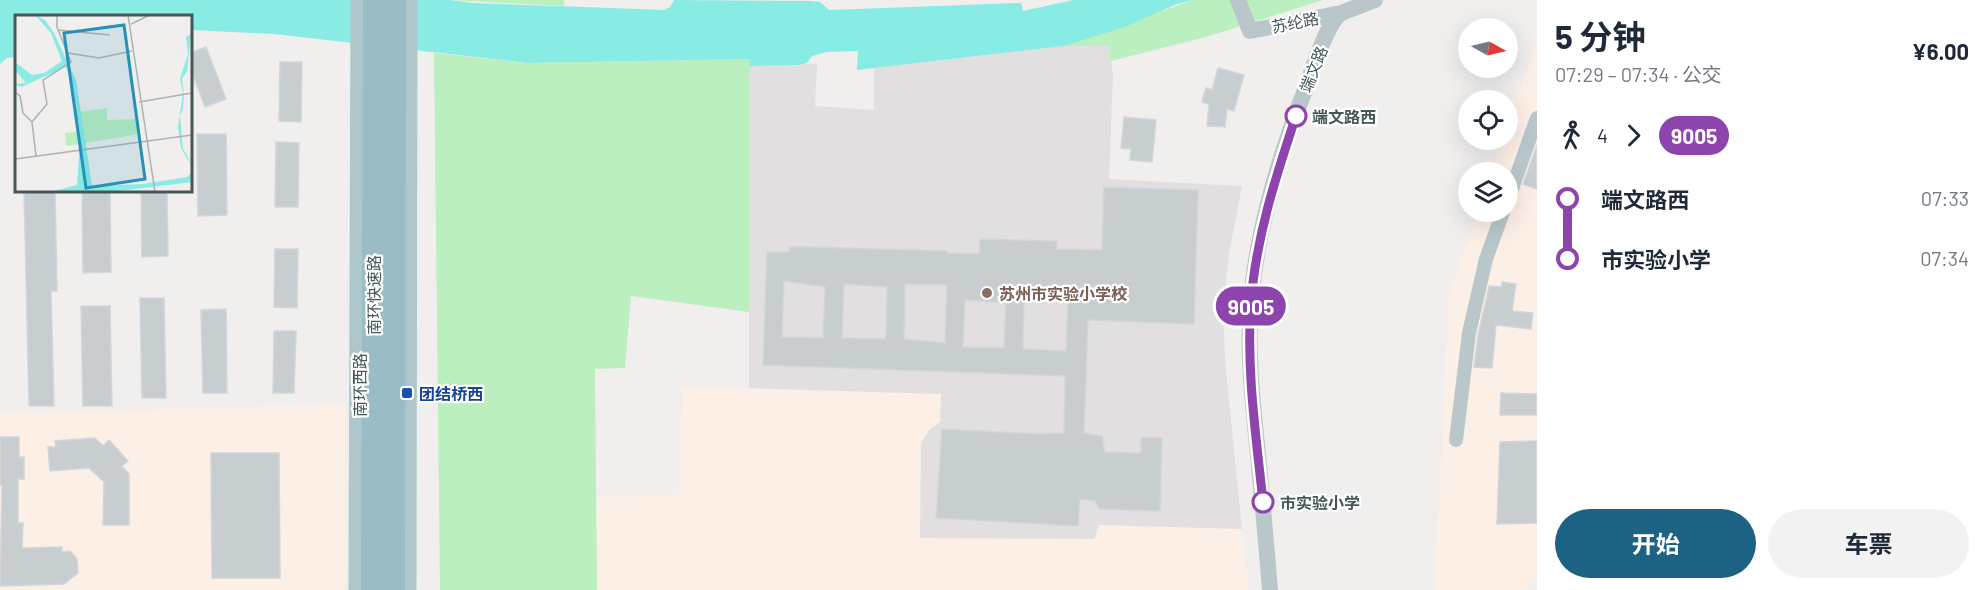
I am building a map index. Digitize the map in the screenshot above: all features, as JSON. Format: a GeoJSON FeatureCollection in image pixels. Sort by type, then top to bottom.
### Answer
{"type":"FeatureCollection","features":[{"type":"Feature","properties":{"kind":"highway","name":"南环快速路"},"geometry":{"type":"LineString","coordinates":[[372,590],[374,0]]}},
{"type":"Feature","properties":{"kind":"highway","name":"南环快速路"},"geometry":{"type":"LineString","coordinates":[[394,590],[396,0]]}},
{"type":"Feature","properties":{"kind":"main road","name":"南环西路"},"geometry":{"type":"LineString","coordinates":[[359,590],[359,58],[361,0]]}},
{"type":"Feature","properties":{"kind":"main road"},"geometry":{"type":"LineString","coordinates":[[405,590],[407,0]]}},
{"type":"Feature","properties":{"kind":"street","name":"苏纶路"},"geometry":{"type":"LineString","coordinates":[[1239,2],[1250,31],[1341,12],[1375,0]]}},
{"type":"Feature","properties":{"kind":"street","name":"端文路"},"geometry":{"type":"LineString","coordinates":[[1270,590],[1250,369],[1253,283],[1264,220],[1281,159],[1321,48],[1335,17],[1341,12]]}},
{"type":"Feature","properties":{"kind":"street"},"geometry":{"type":"LineString","coordinates":[[1518,172],[1537,118]]}},
{"type":"Feature","properties":{"kind":"street"},"geometry":{"type":"LineString","coordinates":[[1456,440],[1468,333],[1486,259],[1499,222]]}},
{"type":"Feature","properties":{"kind":"shaded area"},"geometry":{"type":"Polygon","coordinates":[[[1537,33],[1537,578],[1526,590],[1435,590],[1449,296],[1475,222],[1518,222],[1518,162],[1495,162],[1500,150],[1518,150],[1518,97],[1537,33]]]}},
{"type":"Feature","properties":{"kind":"shaded area","name":"苏州市实验小学校"},"geometry":{"type":"Polygon","coordinates":[[[1064,46],[1109,46],[1113,76],[1109,179],[1242,186],[1229,253],[1223,308],[1225,360],[1242,529],[1099,525],[1094,539],[920,538],[921,443],[930,429],[940,422],[941,394],[749,388],[749,66],[817,64],[815,106],[874,110],[874,68],[1064,46]]]}},
{"type":"Feature","properties":{"kind":"shaded area"},"geometry":{"type":"Polygon","coordinates":[[[682,387],[941,394],[940,422],[930,429],[1099,525],[1242,529],[1248,578],[1247,590],[597,590],[595,497],[679,495],[682,387]]]}},
{"type":"Feature","properties":{"kind":"shaded area"},"geometry":{"type":"Polygon","coordinates":[[[345,404],[345,590],[0,590],[0,414],[345,404]]]}},
{"type":"Feature","properties":{"kind":"green space"},"geometry":{"type":"Polygon","coordinates":[[[450,0],[564,0],[564,6],[450,0]]]}},
{"type":"Feature","properties":{"kind":"green space"},"geometry":{"type":"Polygon","coordinates":[[[1193,0],[1323,0],[1206,37],[1111,61],[1109,46],[1064,46],[1193,0]]]}},
{"type":"Feature","properties":{"kind":"green space"},"geometry":{"type":"Polygon","coordinates":[[[434,53],[527,63],[750,59],[749,312],[631,296],[625,368],[595,369],[597,590],[440,590],[434,53]]]}},
{"type":"Feature","properties":{"kind":"water"},"geometry":{"type":"Polygon","coordinates":[[[0,0],[450,0],[473,3],[664,10],[670,7],[674,0],[810,1],[820,2],[829,10],[1021,3],[1023,11],[1073,0],[1193,0],[1177,4],[1125,27],[1064,46],[857,70],[858,51],[827,52],[812,56],[807,63],[799,65],[749,66],[750,59],[527,63],[274,34],[192,30],[192,15],[15,15],[15,57],[7,58],[0,64],[0,0]]]}},
{"type":"Feature","properties":{"kind":"building"},"geometry":{"type":"Polygon","coordinates":[[[206,47],[226,99],[205,107],[192,72],[192,52],[206,47]]]}},
{"type":"Feature","properties":{"kind":"building"},"geometry":{"type":"Polygon","coordinates":[[[280,62],[302,62],[301,122],[279,121],[280,62]]]}},
{"type":"Feature","properties":{"kind":"building"},"geometry":{"type":"Polygon","coordinates":[[[1218,68],[1244,75],[1234,111],[1227,109],[1225,127],[1207,126],[1209,104],[1202,102],[1206,88],[1212,90],[1218,68]]]}},
{"type":"Feature","properties":{"kind":"building"},"geometry":{"type":"Polygon","coordinates":[[[1124,117],[1156,120],[1152,162],[1130,160],[1131,149],[1121,148],[1124,117]]]}},
{"type":"Feature","properties":{"kind":"building"},"geometry":{"type":"Polygon","coordinates":[[[197,134],[226,134],[227,215],[198,216],[197,134]]]}},
{"type":"Feature","properties":{"kind":"building"},"geometry":{"type":"Polygon","coordinates":[[[276,142],[299,143],[298,207],[275,207],[276,142]]]}},
{"type":"Feature","properties":{"kind":"building"},"geometry":{"type":"Polygon","coordinates":[[[1537,145],[1537,189],[1523,184],[1537,145]]]}},
{"type":"Feature","properties":{"kind":"building"},"geometry":{"type":"Polygon","coordinates":[[[1104,187],[1198,190],[1194,324],[1088,320],[1084,433],[1102,436],[1105,452],[1141,453],[1141,437],[1162,438],[1160,511],[1099,509],[1095,501],[1080,499],[1078,526],[936,518],[942,429],[1039,434],[1064,433],[1065,376],[763,365],[767,252],[789,252],[789,247],[812,247],[979,254],[980,239],[1057,241],[1056,249],[1102,250],[1104,187]],[[784,281],[782,337],[823,338],[825,287],[784,281]],[[844,284],[842,338],[886,339],[887,287],[844,284]],[[905,284],[904,339],[945,343],[947,285],[905,284]],[[1024,294],[1023,349],[1066,351],[1068,299],[1024,294]],[[965,300],[963,347],[1004,348],[1006,303],[965,300]]]}},
{"type":"Feature","properties":{"kind":"building"},"geometry":{"type":"Polygon","coordinates":[[[24,192],[55,192],[57,291],[51,291],[54,406],[29,406],[24,192]]]}},
{"type":"Feature","properties":{"kind":"building"},"geometry":{"type":"Polygon","coordinates":[[[82,192],[110,192],[111,272],[83,273],[82,192]]]}},
{"type":"Feature","properties":{"kind":"building"},"geometry":{"type":"Polygon","coordinates":[[[141,192],[167,192],[168,256],[142,257],[141,192]]]}},
{"type":"Feature","properties":{"kind":"building"},"geometry":{"type":"Polygon","coordinates":[[[275,249],[298,249],[297,308],[274,307],[275,249]]]}},
{"type":"Feature","properties":{"kind":"building"},"geometry":{"type":"Polygon","coordinates":[[[1502,282],[1516,284],[1512,311],[1533,313],[1531,329],[1496,325],[1492,368],[1474,367],[1478,335],[1489,286],[1502,287],[1502,282]]]}},
{"type":"Feature","properties":{"kind":"building"},"geometry":{"type":"Polygon","coordinates":[[[140,298],[164,298],[166,398],[142,398],[140,298]]]}},
{"type":"Feature","properties":{"kind":"building"},"geometry":{"type":"Polygon","coordinates":[[[81,306],[110,306],[112,406],[83,406],[81,306]]]}},
{"type":"Feature","properties":{"kind":"building"},"geometry":{"type":"Polygon","coordinates":[[[226,309],[227,393],[203,393],[201,310],[226,309]]]}},
{"type":"Feature","properties":{"kind":"building"},"geometry":{"type":"Polygon","coordinates":[[[274,331],[296,331],[294,393],[273,393],[274,331]]]}},
{"type":"Feature","properties":{"kind":"building"},"geometry":{"type":"Polygon","coordinates":[[[1501,393],[1537,394],[1537,415],[1500,415],[1501,393]]]}},
{"type":"Feature","properties":{"kind":"building"},"geometry":{"type":"Polygon","coordinates":[[[0,437],[19,437],[19,457],[24,457],[24,479],[18,479],[18,523],[23,523],[22,548],[62,547],[62,552],[70,551],[77,559],[78,573],[64,584],[0,586],[2,485],[0,485],[0,437]]]}},
{"type":"Feature","properties":{"kind":"building"},"geometry":{"type":"Polygon","coordinates":[[[95,438],[103,446],[109,440],[128,461],[122,466],[129,474],[129,525],[103,525],[104,482],[89,468],[50,471],[48,447],[56,447],[55,441],[95,438]]]}},
{"type":"Feature","properties":{"kind":"building"},"geometry":{"type":"Polygon","coordinates":[[[1537,441],[1537,523],[1497,524],[1500,442],[1537,441]]]}},
{"type":"Feature","properties":{"kind":"building"},"geometry":{"type":"Polygon","coordinates":[[[211,453],[279,453],[280,578],[212,578],[211,453]]]}},
{"type":"Feature","properties":{"kind":"bus line","name":"9005"},"geometry":{"type":"LineString","coordinates":[[1263,502],[1250,369],[1251,300],[1264,220],[1296,116]]}},
{"type":"Feature","properties":{"kind":"place","name":"端文路西"},"geometry":{"type":"Point","coordinates":[1296,116]}},
{"type":"Feature","properties":{"kind":"place","name":"苏州市实验小学校"},"geometry":{"type":"Point","coordinates":[987,293]}},
{"type":"Feature","properties":{"kind":"place","name":"团结桥西"},"geometry":{"type":"Point","coordinates":[407,393]}},
{"type":"Feature","properties":{"kind":"place","name":"市实验小学"},"geometry":{"type":"Point","coordinates":[1263,502]}}]}
